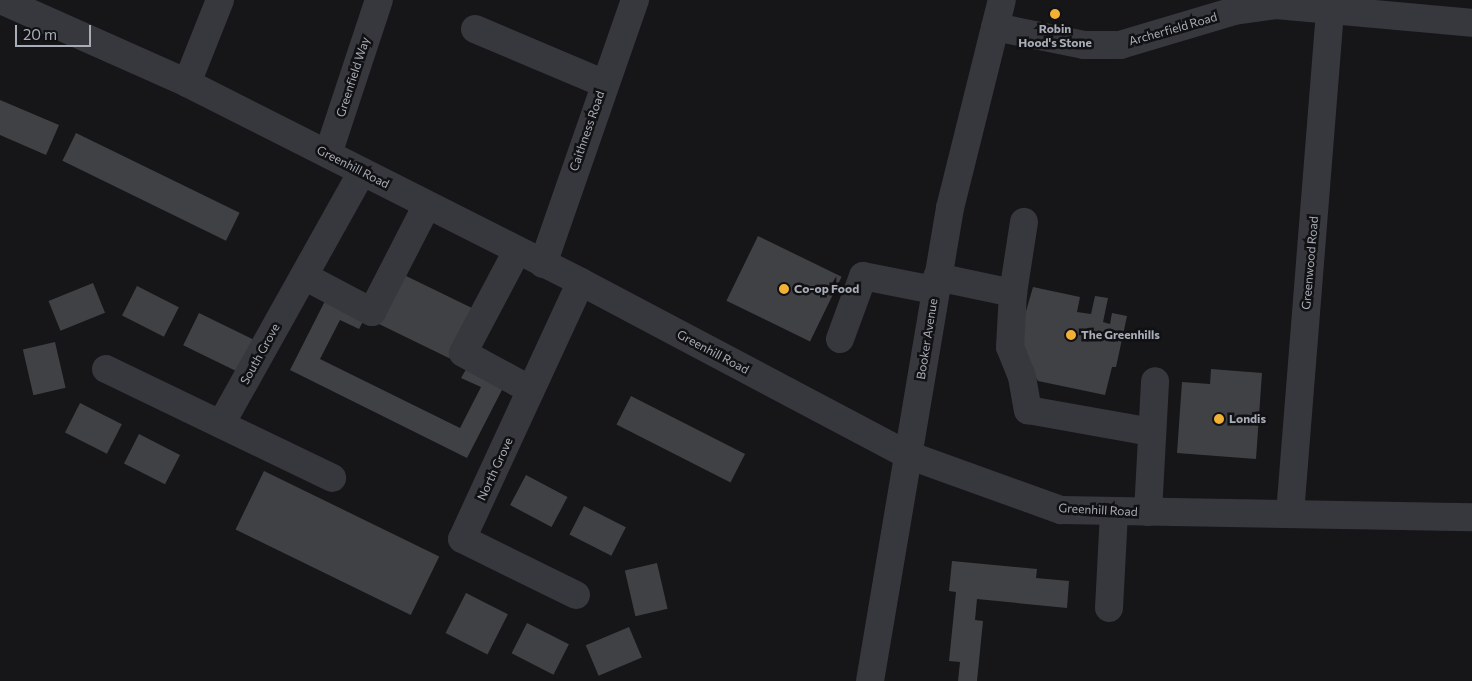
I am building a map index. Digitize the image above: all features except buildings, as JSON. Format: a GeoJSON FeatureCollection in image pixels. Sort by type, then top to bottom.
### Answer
{"type":"FeatureCollection","features":[{"type":"Feature","properties":{"kind":"street","name":"Greenhill Road"},"geometry":{"type":"LineString","coordinates":[[1,0],[187,83],[542,264],[581,282],[908,455],[1061,510],[1472,518]]}},
{"type":"Feature","properties":{"kind":"street"},"geometry":{"type":"LineString","coordinates":[[187,83],[220,0]]}},
{"type":"Feature","properties":{"kind":"street","name":"Greenfield Way"},"geometry":{"type":"LineString","coordinates":[[328,154],[379,0]]}},
{"type":"Feature","properties":{"kind":"street","name":"Caithness Road"},"geometry":{"type":"LineString","coordinates":[[542,264],[603,83],[635,0]]}},
{"type":"Feature","properties":{"kind":"street","name":"Booker Avenue"},"geometry":{"type":"LineString","coordinates":[[870,681],[950,208],[1002,0]]}},
{"type":"Feature","properties":{"kind":"street","name":"Archerfield Road"},"geometry":{"type":"LineString","coordinates":[[995,27],[1084,45],[1120,45],[1234,12],[1267,6],[1472,23]]}},
{"type":"Feature","properties":{"kind":"street","name":"Greenwood Road"},"geometry":{"type":"LineString","coordinates":[[1290,514],[1330,11]]}},
{"type":"Feature","properties":{"kind":"street"},"geometry":{"type":"LineString","coordinates":[[475,30],[603,83]]}},
{"type":"Feature","properties":{"kind":"street","name":"South Grove"},"geometry":{"type":"LineString","coordinates":[[220,424],[362,172]]}},
{"type":"Feature","properties":{"kind":"street"},"geometry":{"type":"LineString","coordinates":[[304,276],[372,312],[427,205]]}},
{"type":"Feature","properties":{"kind":"street"},"geometry":{"type":"LineString","coordinates":[[1024,222],[1012,293],[1010,347],[1022,376],[1028,410],[1152,432]]}},
{"type":"Feature","properties":{"kind":"street"},"geometry":{"type":"LineString","coordinates":[[517,250],[463,353],[531,390]]}},
{"type":"Feature","properties":{"kind":"street"},"geometry":{"type":"LineString","coordinates":[[840,338],[863,276],[1012,293]]}},
{"type":"Feature","properties":{"kind":"street","name":"North Grove"},"geometry":{"type":"LineString","coordinates":[[576,595],[462,539],[581,282]]}},
{"type":"Feature","properties":{"kind":"street"},"geometry":{"type":"LineString","coordinates":[[106,369],[332,478]]}},
{"type":"Feature","properties":{"kind":"street"},"geometry":{"type":"LineString","coordinates":[[1148,512],[1154,381]]}},
{"type":"Feature","properties":{"kind":"street"},"geometry":{"type":"LineString","coordinates":[[1109,608],[1114,511]]}},
{"type":"Feature","properties":{"kind":"place","name":"Robin Hood's Stone"},"geometry":{"type":"Point","coordinates":[1055,14]}},
{"type":"Feature","properties":{"kind":"place","name":"Co-op Food"},"geometry":{"type":"Point","coordinates":[784,289]}},
{"type":"Feature","properties":{"kind":"place","name":"The Greenhills"},"geometry":{"type":"Point","coordinates":[1071,335]}},
{"type":"Feature","properties":{"kind":"place","name":"Londis"},"geometry":{"type":"Point","coordinates":[1219,419]}}]}
